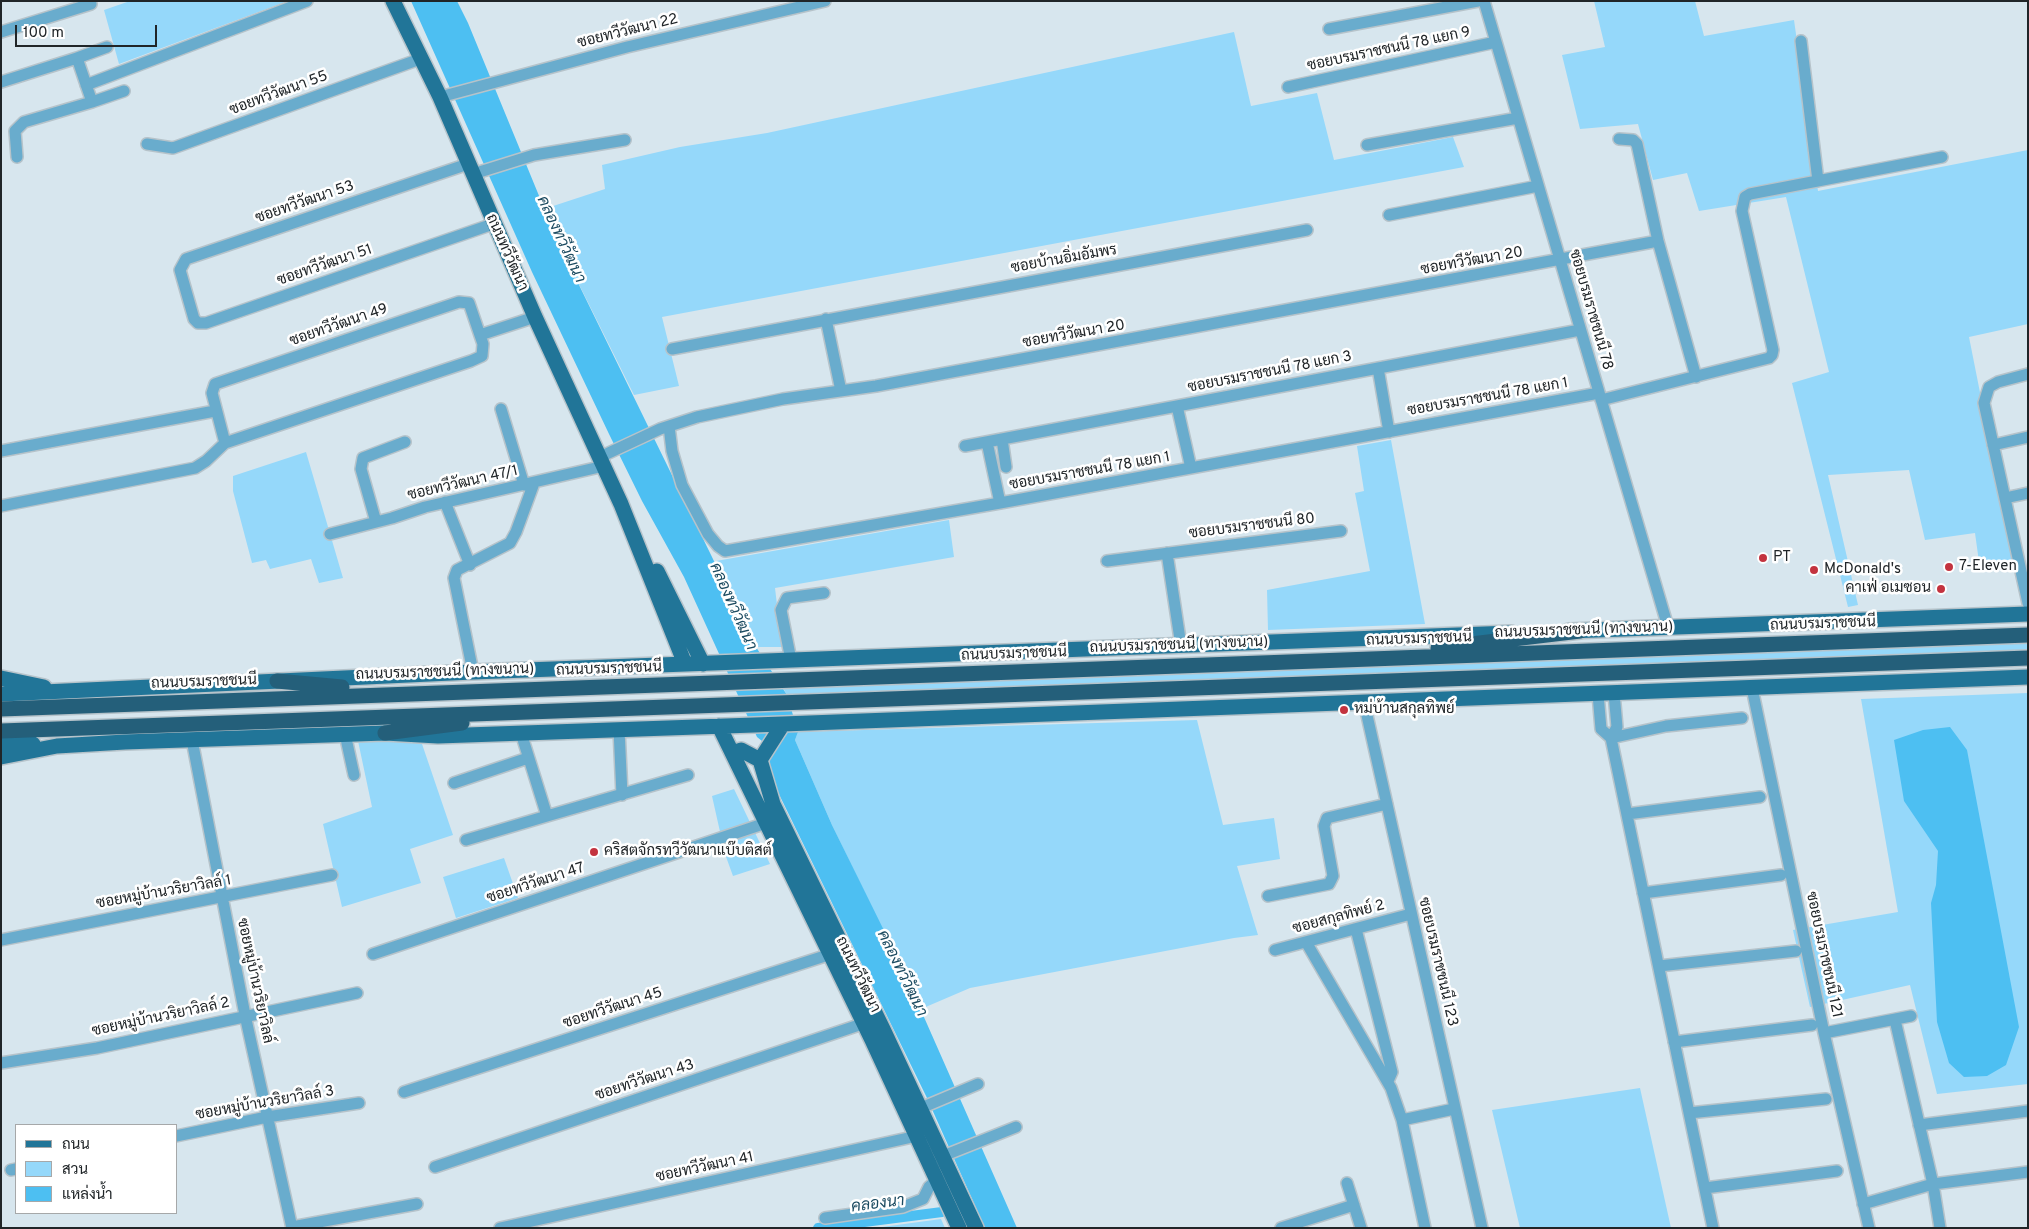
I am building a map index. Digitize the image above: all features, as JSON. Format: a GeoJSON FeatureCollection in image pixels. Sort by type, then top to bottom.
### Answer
{"type":"FeatureCollection","features":[{"type":"Feature","properties":{"kind":"highway"},"geometry":{"type":"LineString","coordinates":[[1350,660],[1580,631]]}},
{"type":"Feature","properties":{"kind":"highway","name":"ถนนบรมราชชนนี"},"geometry":{"type":"LineString","coordinates":[[1,708],[396,693],[732,684],[2028,635]]}},
{"type":"Feature","properties":{"kind":"highway"},"geometry":{"type":"LineString","coordinates":[[2,744],[558,711],[739,703],[2028,658]]}},
{"type":"Feature","properties":{"kind":"highway"},"geometry":{"type":"LineString","coordinates":[[277,681],[396,693]]}},
{"type":"Feature","properties":{"kind":"highway"},"geometry":{"type":"LineString","coordinates":[[385,733],[558,711]]}},
{"type":"Feature","properties":{"kind":"main road","name":"ถนนทวีวัฒนา"},"geometry":{"type":"LineString","coordinates":[[393,1],[420,59],[447,94],[493,224],[621,504],[685,664]]}},
{"type":"Feature","properties":{"kind":"main road","name":"ถนนทวีวัฒนา"},"geometry":{"type":"LineString","coordinates":[[621,504],[703,664]]}},
{"type":"Feature","properties":{"kind":"main road","name":"ถนนบรมราชชนนี (ทางขนาน)"},"geometry":{"type":"LineString","coordinates":[[1,694],[474,672],[2028,614]]}},
{"type":"Feature","properties":{"kind":"main road"},"geometry":{"type":"LineString","coordinates":[[2,744],[56,746],[345,734],[385,733],[417,736],[521,733],[2028,677]]}},
{"type":"Feature","properties":{"kind":"main road"},"geometry":{"type":"LineString","coordinates":[[1,678],[66,691]]}},
{"type":"Feature","properties":{"kind":"main road"},"geometry":{"type":"LineString","coordinates":[[1,689],[21,694]]}},
{"type":"Feature","properties":{"kind":"main road"},"geometry":{"type":"LineString","coordinates":[[732,753],[741,750],[760,760],[769,743],[783,724]]}},
{"type":"Feature","properties":{"kind":"main road","name":"ถนนทวีวัฒนา"},"geometry":{"type":"LineString","coordinates":[[719,726],[864,1024],[959,1228]]}},
{"type":"Feature","properties":{"kind":"main road","name":"ถนนทวีวัฒนา"},"geometry":{"type":"LineString","coordinates":[[760,760],[772,804],[925,1106],[948,1154],[976,1228]]}},
{"type":"Feature","properties":{"kind":"street"},"geometry":{"type":"LineString","coordinates":[[86,85],[112,76],[122,76],[130,69],[307,1]]}},
{"type":"Feature","properties":{"kind":"street","name":"ซอยทวีวัฒนา 22"},"geometry":{"type":"LineString","coordinates":[[447,94],[627,47],[824,1]]}},
{"type":"Feature","properties":{"kind":"street"},"geometry":{"type":"LineString","coordinates":[[1329,29],[1478,1]]}},
{"type":"Feature","properties":{"kind":"street","name":"ซอยบรมราชชนนี 78"},"geometry":{"type":"LineString","coordinates":[[1484,1],[1668,627]]}},
{"type":"Feature","properties":{"kind":"street"},"geometry":{"type":"LineString","coordinates":[[1,32],[91,4]]}},
{"type":"Feature","properties":{"kind":"street","name":"ซอยบรมราชชนนี 78 แยก 9"},"geometry":{"type":"LineString","coordinates":[[1288,87],[1496,42]]}},
{"type":"Feature","properties":{"kind":"street"},"geometry":{"type":"LineString","coordinates":[[1801,42],[1818,181],[1942,157]]}},
{"type":"Feature","properties":{"kind":"street"},"geometry":{"type":"LineString","coordinates":[[1,82],[107,48]]}},
{"type":"Feature","properties":{"kind":"street"},"geometry":{"type":"LineString","coordinates":[[77,58],[92,102]]}},
{"type":"Feature","properties":{"kind":"street","name":"ซอยทวีวัฒนา 55"},"geometry":{"type":"LineString","coordinates":[[148,144],[173,148],[420,59]]}},
{"type":"Feature","properties":{"kind":"street"},"geometry":{"type":"LineString","coordinates":[[18,157],[14,131],[24,122],[124,91]]}},
{"type":"Feature","properties":{"kind":"street"},"geometry":{"type":"LineString","coordinates":[[1367,145],[1518,118]]}},
{"type":"Feature","properties":{"kind":"street"},"geometry":{"type":"LineString","coordinates":[[1620,139],[1634,140],[1637,144],[1658,241],[1696,377]]}},
{"type":"Feature","properties":{"kind":"street","name":"ซอยทวีวัฒนา 53"},"geometry":{"type":"LineString","coordinates":[[186,292],[180,270],[186,259],[475,169],[534,155],[625,140]]}},
{"type":"Feature","properties":{"kind":"street","name":"ซอยบรมราชชนนี 78 แยก 1"},"geometry":{"type":"LineString","coordinates":[[664,427],[682,485],[708,534],[725,551],[1389,432],[1600,397],[1696,377],[1769,358],[1773,350],[1742,211],[1745,197],[1750,194],[1818,181]]}},
{"type":"Feature","properties":{"kind":"street"},"geometry":{"type":"LineString","coordinates":[[1389,215],[1538,186]]}},
{"type":"Feature","properties":{"kind":"street","name":"ซอยทวีวัฒนา 51"},"geometry":{"type":"LineString","coordinates":[[186,292],[194,319],[198,323],[206,323],[493,224]]}},
{"type":"Feature","properties":{"kind":"street","name":"ซอยบ้านอิ่มอัมพร"},"geometry":{"type":"LineString","coordinates":[[672,349],[1307,230]]}},
{"type":"Feature","properties":{"kind":"street","name":"ซอยทวีวัฒนา 20"},"geometry":{"type":"LineString","coordinates":[[602,462],[618,448],[664,427],[706,415],[783,399],[841,391],[1560,261],[1658,241]]}},
{"type":"Feature","properties":{"kind":"street","name":"ซอยทวีวัฒนา 49"},"geometry":{"type":"LineString","coordinates":[[1,506],[195,468],[206,462],[225,443],[471,361],[482,356],[483,344],[469,303],[458,302],[215,384],[212,393],[215,411],[225,443]]}},
{"type":"Feature","properties":{"kind":"street"},"geometry":{"type":"LineString","coordinates":[[480,334],[535,317]]}},
{"type":"Feature","properties":{"kind":"street"},"geometry":{"type":"LineString","coordinates":[[826,319],[841,391]]}},
{"type":"Feature","properties":{"kind":"street","name":"ซอยบรมราชชนนี 78 แยก 3"},"geometry":{"type":"LineString","coordinates":[[965,446],[1580,330]]}},
{"type":"Feature","properties":{"kind":"street"},"geometry":{"type":"LineString","coordinates":[[1378,368],[1389,432]]}},
{"type":"Feature","properties":{"kind":"street"},"geometry":{"type":"LineString","coordinates":[[2028,374],[1998,382],[1989,387],[1984,403],[2028,603]]}},
{"type":"Feature","properties":{"kind":"street"},"geometry":{"type":"LineString","coordinates":[[1177,406],[1191,468]]}},
{"type":"Feature","properties":{"kind":"street"},"geometry":{"type":"LineString","coordinates":[[474,672],[454,578],[457,570],[470,565],[510,542],[516,532],[529,484],[501,409]]}},
{"type":"Feature","properties":{"kind":"street"},"geometry":{"type":"LineString","coordinates":[[1,451],[215,411]]}},
{"type":"Feature","properties":{"kind":"street"},"geometry":{"type":"LineString","coordinates":[[1993,445],[2028,437]]}},
{"type":"Feature","properties":{"kind":"street"},"geometry":{"type":"LineString","coordinates":[[1002,439],[1006,467]]}},
{"type":"Feature","properties":{"kind":"street"},"geometry":{"type":"LineString","coordinates":[[376,522],[361,469],[363,458],[406,442]]}},
{"type":"Feature","properties":{"kind":"street"},"geometry":{"type":"LineString","coordinates":[[987,442],[1000,503]]}},
{"type":"Feature","properties":{"kind":"street","name":"ซอยทวีวัฒนา 47/1"},"geometry":{"type":"LineString","coordinates":[[330,534],[446,502],[529,484],[602,462]]}},
{"type":"Feature","properties":{"kind":"street"},"geometry":{"type":"LineString","coordinates":[[2005,498],[2028,493]]}},
{"type":"Feature","properties":{"kind":"street"},"geometry":{"type":"LineString","coordinates":[[446,502],[470,565]]}},
{"type":"Feature","properties":{"kind":"street","name":"ซอยบรมราชชนนี 80"},"geometry":{"type":"LineString","coordinates":[[1107,561],[1341,531]]}},
{"type":"Feature","properties":{"kind":"street"},"geometry":{"type":"LineString","coordinates":[[1167,553],[1180,646]]}},
{"type":"Feature","properties":{"kind":"street"},"geometry":{"type":"LineString","coordinates":[[784,661],[781,610],[787,598],[824,593]]}},
{"type":"Feature","properties":{"kind":"street","name":"ซอยบรมราชชนนี 121"},"geometry":{"type":"LineString","coordinates":[[1752,688],[1824,1033],[1869,1228]]}},
{"type":"Feature","properties":{"kind":"street"},"geometry":{"type":"LineString","coordinates":[[1614,693],[1616,727],[1611,738],[1713,1228]]}},
{"type":"Feature","properties":{"kind":"street"},"geometry":{"type":"LineString","coordinates":[[1598,694],[1600,729],[1611,738]]}},
{"type":"Feature","properties":{"kind":"street","name":"ซอยบรมราชชนนี 123"},"geometry":{"type":"LineString","coordinates":[[1364,702],[1482,1228]]}},
{"type":"Feature","properties":{"kind":"street"},"geometry":{"type":"LineString","coordinates":[[1611,738],[1666,726],[1742,718]]}},
{"type":"Feature","properties":{"kind":"street"},"geometry":{"type":"LineString","coordinates":[[619,729],[622,795]]}},
{"type":"Feature","properties":{"kind":"street"},"geometry":{"type":"LineString","coordinates":[[521,733],[547,816]]}},
{"type":"Feature","properties":{"kind":"street"},"geometry":{"type":"LineString","coordinates":[[345,734],[354,776]]}},
{"type":"Feature","properties":{"kind":"street","name":"ซอยหมู่บ้านวริยาวิลล์"},"geometry":{"type":"LineString","coordinates":[[192,740],[245,1015],[292,1227]]}},
{"type":"Feature","properties":{"kind":"street"},"geometry":{"type":"LineString","coordinates":[[454,783],[528,758]]}},
{"type":"Feature","properties":{"kind":"street"},"geometry":{"type":"LineString","coordinates":[[466,840],[688,775]]}},
{"type":"Feature","properties":{"kind":"street"},"geometry":{"type":"LineString","coordinates":[[1627,814],[1760,797]]}},
{"type":"Feature","properties":{"kind":"street"},"geometry":{"type":"LineString","coordinates":[[1268,896],[1329,884],[1333,876],[1324,826],[1327,818],[1387,804]]}},
{"type":"Feature","properties":{"kind":"street","name":"ซอยทวีวัฒนา 47"},"geometry":{"type":"LineString","coordinates":[[373,954],[766,824]]}},
{"type":"Feature","properties":{"kind":"street","name":"ซอยหมู่บ้านวริยาวิลล์ 1"},"geometry":{"type":"LineString","coordinates":[[1,940],[332,875]]}},
{"type":"Feature","properties":{"kind":"street"},"geometry":{"type":"LineString","coordinates":[[1644,893],[1781,875]]}},
{"type":"Feature","properties":{"kind":"street","name":"ซอยสกุลทิพย์ 2"},"geometry":{"type":"LineString","coordinates":[[1276,950],[1411,914]]}},
{"type":"Feature","properties":{"kind":"street"},"geometry":{"type":"LineString","coordinates":[[1356,929],[1392,1072],[1388,1081]]}},
{"type":"Feature","properties":{"kind":"street"},"geometry":{"type":"LineString","coordinates":[[1306,942],[1382,1075],[1388,1081],[1402,1120],[1425,1228]]}},
{"type":"Feature","properties":{"kind":"street"},"geometry":{"type":"LineString","coordinates":[[1659,966],[1796,951]]}},
{"type":"Feature","properties":{"kind":"street","name":"ซอยทวีวัฒนา 45"},"geometry":{"type":"LineString","coordinates":[[404,1092],[830,954]]}},
{"type":"Feature","properties":{"kind":"street","name":"ซอยหมู่บ้านวริยาวิลล์ 2"},"geometry":{"type":"LineString","coordinates":[[1,1063],[97,1048],[245,1015],[357,993]]}},
{"type":"Feature","properties":{"kind":"street"},"geometry":{"type":"LineString","coordinates":[[1824,1033],[1911,1016]]}},
{"type":"Feature","properties":{"kind":"street"},"geometry":{"type":"LineString","coordinates":[[1896,1020],[1933,1184],[1940,1228]]}},
{"type":"Feature","properties":{"kind":"street","name":"ซอยทวีวัฒนา 43"},"geometry":{"type":"LineString","coordinates":[[436,1167],[864,1024]]}},
{"type":"Feature","properties":{"kind":"street"},"geometry":{"type":"LineString","coordinates":[[1674,1042],[1812,1025]]}},
{"type":"Feature","properties":{"kind":"street"},"geometry":{"type":"LineString","coordinates":[[925,1106],[978,1084]]}},
{"type":"Feature","properties":{"kind":"street"},"geometry":{"type":"LineString","coordinates":[[1689,1113],[1826,1099]]}},
{"type":"Feature","properties":{"kind":"street","name":"ซอยหมู่บ้านวริยาวิลล์ 3"},"geometry":{"type":"LineString","coordinates":[[178,1136],[267,1117],[359,1103]]}},
{"type":"Feature","properties":{"kind":"street"},"geometry":{"type":"LineString","coordinates":[[1402,1120],[1454,1109]]}},
{"type":"Feature","properties":{"kind":"street"},"geometry":{"type":"LineString","coordinates":[[1919,1125],[2028,1111]]}},
{"type":"Feature","properties":{"kind":"street"},"geometry":{"type":"LineString","coordinates":[[948,1154],[1016,1127]]}},
{"type":"Feature","properties":{"kind":"street","name":"ซอยทวีวัฒนา 41"},"geometry":{"type":"LineString","coordinates":[[500,1228],[917,1136]]}},
{"type":"Feature","properties":{"kind":"street"},"geometry":{"type":"LineString","coordinates":[[1705,1188],[1837,1171]]}},
{"type":"Feature","properties":{"kind":"street"},"geometry":{"type":"LineString","coordinates":[[1863,1204],[1933,1184],[2028,1172]]}},
{"type":"Feature","properties":{"kind":"street"},"geometry":{"type":"LineString","coordinates":[[825,1218],[903,1207],[923,1199],[929,1187],[937,1180]]}},
{"type":"Feature","properties":{"kind":"street"},"geometry":{"type":"LineString","coordinates":[[1347,1182],[1361,1228]]}},
{"type":"Feature","properties":{"kind":"street"},"geometry":{"type":"LineString","coordinates":[[292,1227],[417,1204]]}},
{"type":"Feature","properties":{"kind":"street"},"geometry":{"type":"LineString","coordinates":[[1282,1228],[1354,1205]]}},
{"type":"Feature","properties":{"kind":"green space"},"geometry":{"type":"Polygon","coordinates":[[[130,1],[288,1],[119,64],[104,10],[130,1]]]}},
{"type":"Feature","properties":{"kind":"green space"},"geometry":{"type":"Polygon","coordinates":[[[1594,1],[1695,1],[1704,36],[1794,20],[1818,191],[2028,150],[2028,324],[1969,337],[2014,564],[1980,569],[1975,533],[1925,540],[1909,470],[1828,475],[1858,605],[1848,607],[1792,383],[1829,372],[1786,197],[1699,211],[1687,173],[1653,180],[1638,124],[1580,129],[1562,55],[1605,47],[1594,1]]]}},
{"type":"Feature","properties":{"kind":"green space"},"geometry":{"type":"Polygon","coordinates":[[[1234,32],[1251,106],[1317,93],[1334,160],[1453,137],[1464,167],[662,317],[679,386],[634,395],[558,242],[544,209],[605,189],[602,165],[680,147],[767,133],[1234,32]]]}},
{"type":"Feature","properties":{"kind":"green space"},"geometry":{"type":"Polygon","coordinates":[[[1391,440],[1425,624],[1268,630],[1267,590],[1370,571],[1355,493],[1364,491],[1357,446],[1391,440]]]}},
{"type":"Feature","properties":{"kind":"green space"},"geometry":{"type":"Polygon","coordinates":[[[306,452],[343,578],[319,583],[311,559],[270,569],[266,560],[252,563],[233,491],[233,476],[306,452]]]}},
{"type":"Feature","properties":{"kind":"green space"},"geometry":{"type":"Polygon","coordinates":[[[949,520],[954,557],[775,588],[782,647],[756,647],[716,561],[949,520]]]}},
{"type":"Feature","properties":{"kind":"green space"},"geometry":{"type":"Polygon","coordinates":[[[2028,639],[2028,651],[787,695],[782,686],[2028,639]]]}},
{"type":"Feature","properties":{"kind":"green space"},"geometry":{"type":"Polygon","coordinates":[[[2028,693],[2028,1084],[1937,1094],[1910,985],[1810,1007],[1793,930],[1898,912],[1861,699],[2028,693]]]}},
{"type":"Feature","properties":{"kind":"green space"},"geometry":{"type":"Polygon","coordinates":[[[1197,720],[1223,825],[1274,818],[1280,859],[1237,866],[1258,935],[970,988],[921,1009],[832,825],[795,740],[798,732],[1197,720]]]}},
{"type":"Feature","properties":{"kind":"green space"},"geometry":{"type":"Polygon","coordinates":[[[358,741],[421,741],[453,835],[410,849],[421,883],[342,907],[323,824],[372,807],[358,741]]]}},
{"type":"Feature","properties":{"kind":"green space"},"geometry":{"type":"Polygon","coordinates":[[[734,789],[770,864],[733,876],[725,854],[712,796],[734,789]]]}},
{"type":"Feature","properties":{"kind":"green space"},"geometry":{"type":"Polygon","coordinates":[[[504,858],[518,898],[456,918],[443,877],[504,858]]]}},
{"type":"Feature","properties":{"kind":"green space"},"geometry":{"type":"Polygon","coordinates":[[[1640,1088],[1671,1228],[1520,1228],[1492,1110],[1640,1088]]]}},
{"type":"Feature","properties":{"kind":"green space"},"geometry":{"type":"Polygon","coordinates":[[[941,1219],[945,1228],[875,1228],[941,1219]]]}},
{"type":"Feature","properties":{"kind":"water","name":"คลองทวีวัฒนา"},"geometry":{"type":"Polygon","coordinates":[[[411,1],[457,1],[468,23],[558,242],[756,647],[787,695],[798,732],[795,740],[832,825],[901,965],[1017,1228],[985,1228],[927,1098],[775,786],[769,769],[772,749],[757,737],[684,577],[642,501],[609,434],[532,272],[411,1]]]}},
{"type":"Feature","properties":{"kind":"water"},"geometry":{"type":"Polygon","coordinates":[[[1950,727],[1967,750],[2019,1027],[2006,1065],[1987,1076],[1964,1077],[1949,1063],[1937,1022],[1931,903],[1936,885],[1938,851],[1904,801],[1894,740],[1923,730],[1950,727]]]}},
{"type":"Feature","properties":{"kind":"waterway","name":"คลองนา"},"geometry":{"type":"LineString","coordinates":[[818,1228],[942,1212]]}},
{"type":"Feature","properties":{"kind":"place","name":"PT"},"geometry":{"type":"Point","coordinates":[1763,558]}},
{"type":"Feature","properties":{"kind":"place","name":"7-Eleven"},"geometry":{"type":"Point","coordinates":[1949,567]}},
{"type":"Feature","properties":{"kind":"place","name":"McDonald's"},"geometry":{"type":"Point","coordinates":[1814,570]}},
{"type":"Feature","properties":{"kind":"place","name":"คาเฟ่ อเมซอน"},"geometry":{"type":"Point","coordinates":[1941,589]}},
{"type":"Feature","properties":{"kind":"place","name":"หม่บ้านสกุลทิพย์"},"geometry":{"type":"Point","coordinates":[1344,710]}},
{"type":"Feature","properties":{"kind":"place","name":"คริสตจักรทวีวัฒนาแบ๊บติสต์"},"geometry":{"type":"Point","coordinates":[594,852]}}]}
